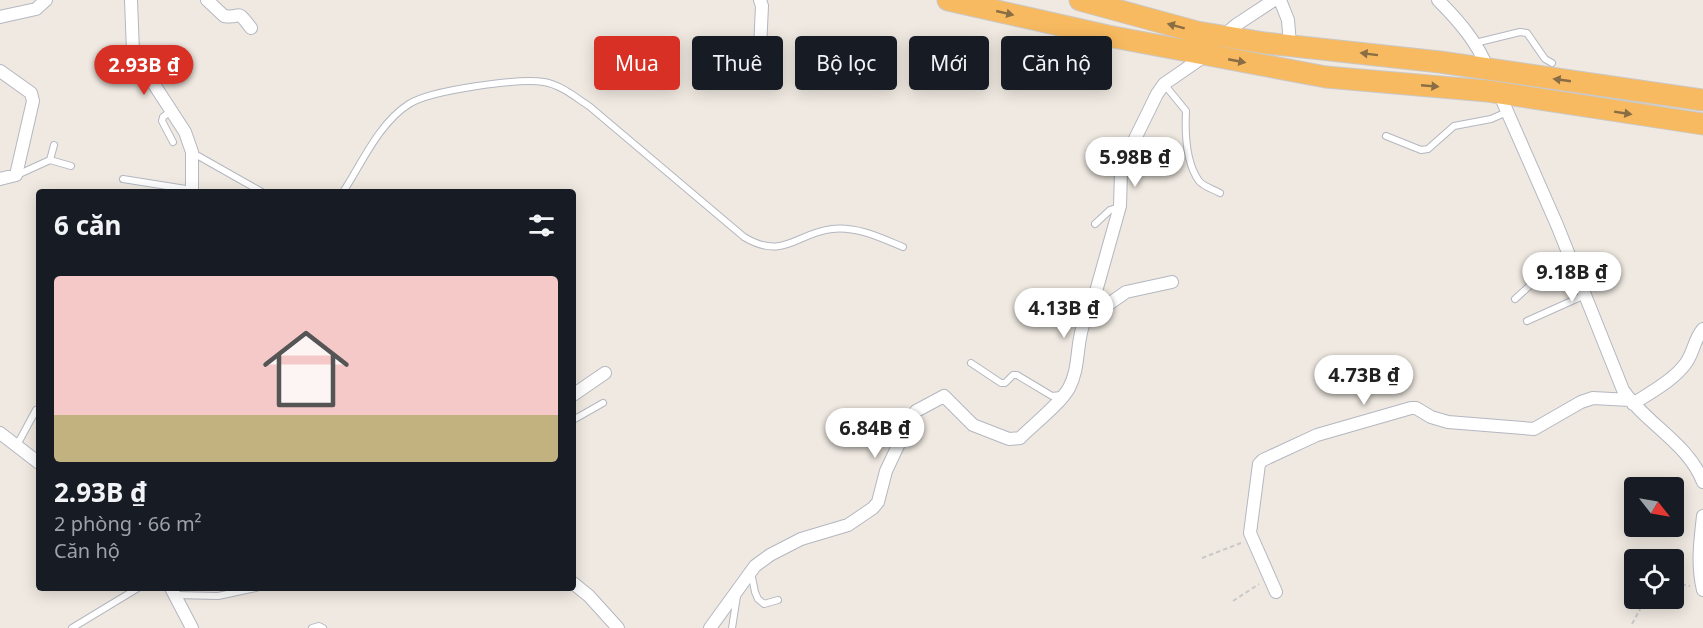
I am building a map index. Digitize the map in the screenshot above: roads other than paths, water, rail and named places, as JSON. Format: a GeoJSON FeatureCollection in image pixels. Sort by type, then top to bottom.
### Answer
{"type":"FeatureCollection","features":[{"type":"Feature","properties":{"kind":"highway"},"geometry":{"type":"LineString","coordinates":[[948,0],[1108,36],[1326,77],[1503,102],[1703,124]]}},
{"type":"Feature","properties":{"kind":"highway"},"geometry":{"type":"LineString","coordinates":[[1080,0],[1209,34],[1264,43],[1488,69],[1703,100]]}},
{"type":"Feature","properties":{"kind":"street"},"geometry":{"type":"LineString","coordinates":[[0,17],[36,9],[46,0]]}},
{"type":"Feature","properties":{"kind":"street"},"geometry":{"type":"LineString","coordinates":[[131,0],[134,52],[185,132],[192,152],[192,189]]}},
{"type":"Feature","properties":{"kind":"street"},"geometry":{"type":"LineString","coordinates":[[207,0],[224,16],[242,15],[251,28]]}},
{"type":"Feature","properties":{"kind":"street"},"geometry":{"type":"LineString","coordinates":[[760,0],[762,6],[761,36]]}},
{"type":"Feature","properties":{"kind":"street"},"geometry":{"type":"LineString","coordinates":[[1223,36],[1274,0]]}},
{"type":"Feature","properties":{"kind":"street"},"geometry":{"type":"LineString","coordinates":[[1280,0],[1288,20],[1290,44]]}},
{"type":"Feature","properties":{"kind":"street"},"geometry":{"type":"LineString","coordinates":[[1438,0],[1475,43],[1488,69]]}},
{"type":"Feature","properties":{"kind":"street"},"geometry":{"type":"LineString","coordinates":[[710,628],[751,571],[770,555],[789,544],[848,525],[873,508],[878,502],[886,471],[916,411],[944,396],[973,425],[1014,439],[1020,438],[1064,393],[1074,375],[1081,328],[1094,304],[1093,299],[1120,206],[1121,172],[1127,154],[1157,93],[1164,84],[1206,55]]}},
{"type":"Feature","properties":{"kind":"street"},"geometry":{"type":"LineString","coordinates":[[0,71],[31,93],[33,101],[16,175],[0,178]]}},
{"type":"Feature","properties":{"kind":"street"},"geometry":{"type":"LineString","coordinates":[[1503,102],[1568,251],[1623,390],[1632,402],[1687,455],[1698,469],[1703,482]]}},
{"type":"Feature","properties":{"kind":"street"},"geometry":{"type":"LineString","coordinates":[[1094,304],[1103,308],[1126,292],[1172,282]]}},
{"type":"Feature","properties":{"kind":"street"},"geometry":{"type":"LineString","coordinates":[[1276,592],[1250,533],[1259,464],[1263,460],[1317,435],[1411,408],[1448,422],[1534,429],[1581,402],[1593,398],[1632,402],[1679,372],[1698,349],[1694,341],[1703,329]]}},
{"type":"Feature","properties":{"kind":"street"},"geometry":{"type":"LineString","coordinates":[[576,393],[605,374]]}},
{"type":"Feature","properties":{"kind":"street"},"geometry":{"type":"LineString","coordinates":[[0,433],[36,461]]}},
{"type":"Feature","properties":{"kind":"street"},"geometry":{"type":"LineString","coordinates":[[1702,588],[1699,574],[1699,545],[1703,516]]}},
{"type":"Feature","properties":{"kind":"street"},"geometry":{"type":"LineString","coordinates":[[576,586],[589,596],[618,628]]}},
{"type":"Feature","properties":{"kind":"street"},"geometry":{"type":"LineString","coordinates":[[172,591],[192,628]]}},
{"type":"Feature","properties":{"kind":"lane"},"geometry":{"type":"LineString","coordinates":[[1475,43],[1520,32],[1527,33],[1545,59],[1552,63]]}},
{"type":"Feature","properties":{"kind":"lane"},"geometry":{"type":"LineString","coordinates":[[345,189],[372,145],[388,125],[410,104],[462,87],[545,82],[567,91],[589,106],[744,237],[755,243],[771,246],[790,245],[830,229],[848,229],[867,233],[903,247]]}},
{"type":"Feature","properties":{"kind":"lane"},"geometry":{"type":"LineString","coordinates":[[1164,84],[1186,111],[1184,133],[1200,182],[1220,193]]}},
{"type":"Feature","properties":{"kind":"lane"},"geometry":{"type":"LineString","coordinates":[[1386,136],[1421,150],[1428,149],[1454,126],[1491,118],[1503,102]]}},
{"type":"Feature","properties":{"kind":"lane"},"geometry":{"type":"LineString","coordinates":[[172,111],[163,117],[162,121],[173,142]]}},
{"type":"Feature","properties":{"kind":"lane"},"geometry":{"type":"LineString","coordinates":[[50,160],[54,144]]}},
{"type":"Feature","properties":{"kind":"lane"},"geometry":{"type":"LineString","coordinates":[[192,152],[257,189]]}},
{"type":"Feature","properties":{"kind":"lane"},"geometry":{"type":"LineString","coordinates":[[16,175],[50,160],[71,166]]}},
{"type":"Feature","properties":{"kind":"lane"},"geometry":{"type":"LineString","coordinates":[[123,179],[180,189]]}},
{"type":"Feature","properties":{"kind":"lane"},"geometry":{"type":"LineString","coordinates":[[1095,224],[1110,210],[1120,206]]}},
{"type":"Feature","properties":{"kind":"lane"},"geometry":{"type":"LineString","coordinates":[[1515,299],[1568,251]]}},
{"type":"Feature","properties":{"kind":"lane"},"geometry":{"type":"LineString","coordinates":[[1527,321],[1585,295]]}},
{"type":"Feature","properties":{"kind":"lane"},"geometry":{"type":"LineString","coordinates":[[971,363],[1000,383],[1005,383],[1013,375],[1017,375],[1052,396],[1064,393]]}},
{"type":"Feature","properties":{"kind":"lane"},"geometry":{"type":"LineString","coordinates":[[576,418],[603,403]]}},
{"type":"Feature","properties":{"kind":"lane"},"geometry":{"type":"LineString","coordinates":[[16,445],[36,410]]}},
{"type":"Feature","properties":{"kind":"lane"},"geometry":{"type":"LineString","coordinates":[[751,571],[758,599],[764,604],[778,600]]}},
{"type":"Feature","properties":{"kind":"lane"},"geometry":{"type":"LineString","coordinates":[[732,628],[738,589]]}},
{"type":"Feature","properties":{"kind":"lane"},"geometry":{"type":"LineString","coordinates":[[72,628],[133,591]]}},
{"type":"Feature","properties":{"kind":"lane"},"geometry":{"type":"LineString","coordinates":[[172,591],[218,596],[242,591]]}},
{"type":"Feature","properties":{"kind":"lane"},"geometry":{"type":"LineString","coordinates":[[312,628],[319,626],[323,628]]}}]}
